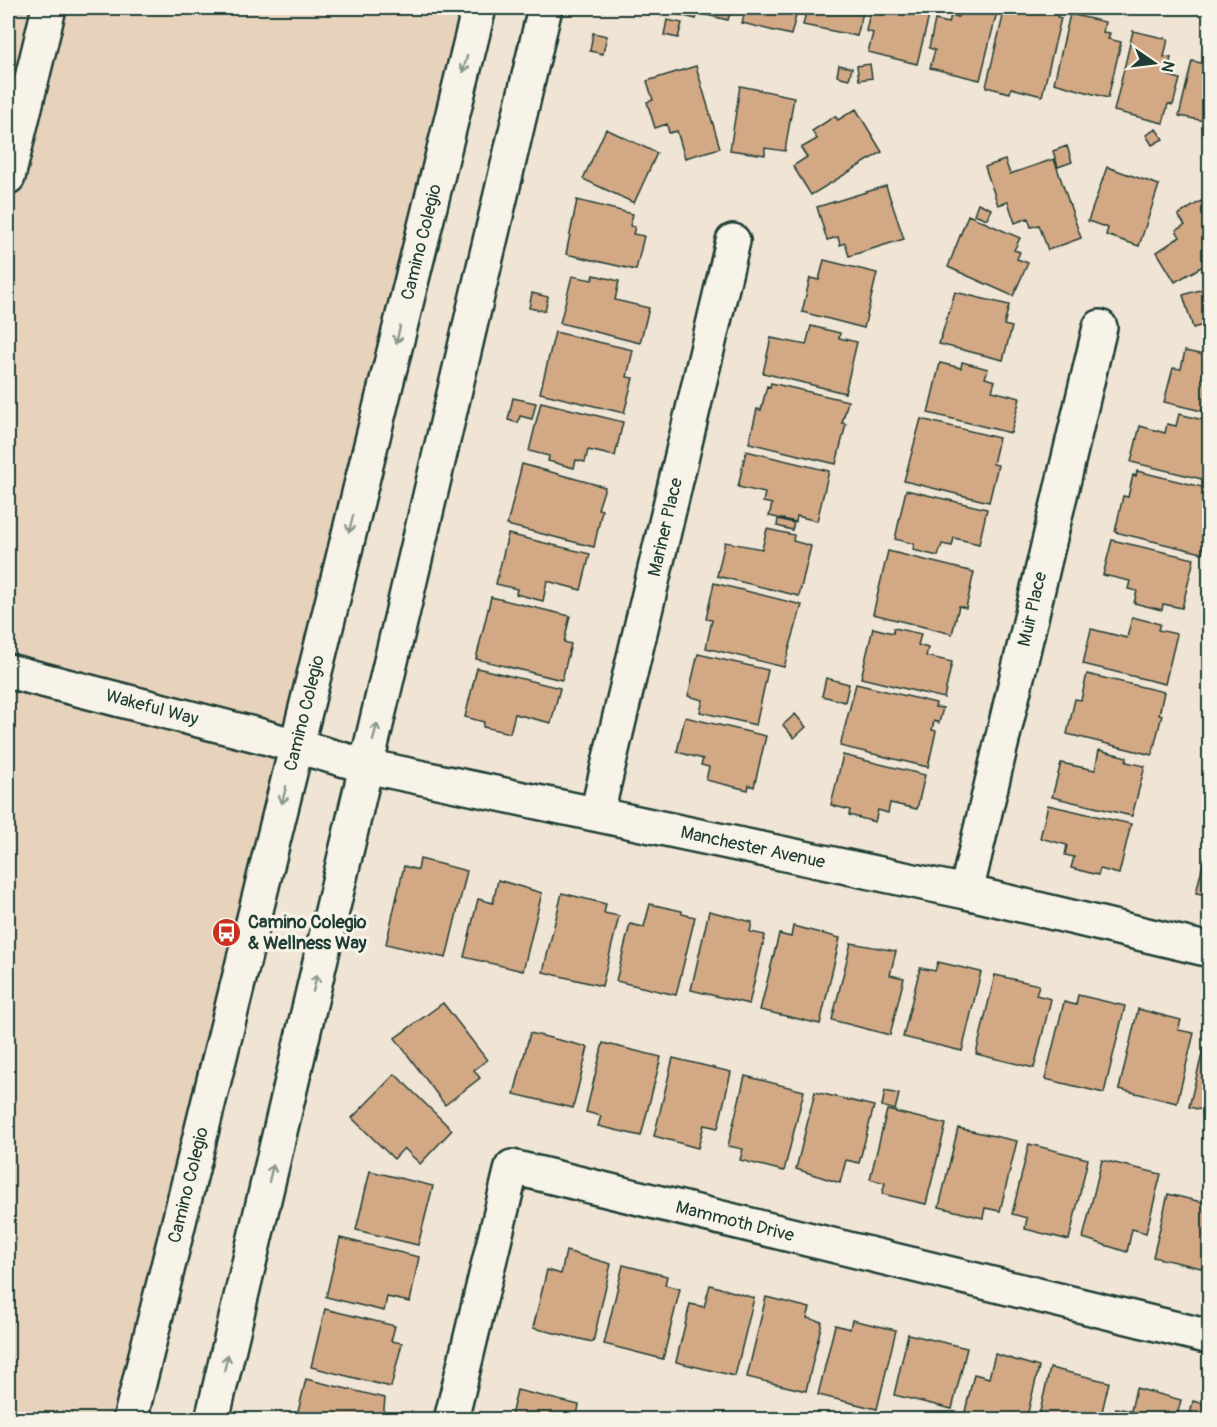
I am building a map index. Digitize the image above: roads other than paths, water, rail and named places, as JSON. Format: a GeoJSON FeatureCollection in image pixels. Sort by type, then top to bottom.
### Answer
{"type":"FeatureCollection","features":[{"type":"Feature","properties":{"kind":"street"},"geometry":{"type":"LineString","coordinates":[[8,177],[49,8]]}},
{"type":"Feature","properties":{"kind":"street","name":"Camino Colegio"},"geometry":{"type":"LineString","coordinates":[[130,1419],[479,8]]}},
{"type":"Feature","properties":{"kind":"street"},"geometry":{"type":"LineString","coordinates":[[213,1419],[545,8]]}},
{"type":"Feature","properties":{"kind":"street","name":"Mariner Place"},"geometry":{"type":"LineString","coordinates":[[597,813],[733,241]]}},
{"type":"Feature","properties":{"kind":"street","name":"Muir Place"},"geometry":{"type":"LineString","coordinates":[[966,892],[1100,327]]}},
{"type":"Feature","properties":{"kind":"street","name":"Wakeful Way"},"geometry":{"type":"LineString","coordinates":[[8,672],[216,724],[296,747]]}},
{"type":"Feature","properties":{"kind":"street","name":"Manchester Avenue"},"geometry":{"type":"LineString","coordinates":[[296,747],[366,766],[966,892],[1209,950]]}},
{"type":"Feature","properties":{"kind":"street","name":"Mammoth Drive"},"geometry":{"type":"LineString","coordinates":[[451,1419],[512,1167],[1209,1336]]}},
{"type":"Feature","properties":{"kind":"place","name":"Camino Colegio & Wellness Way"},"geometry":{"type":"Point","coordinates":[227,932]}}]}
